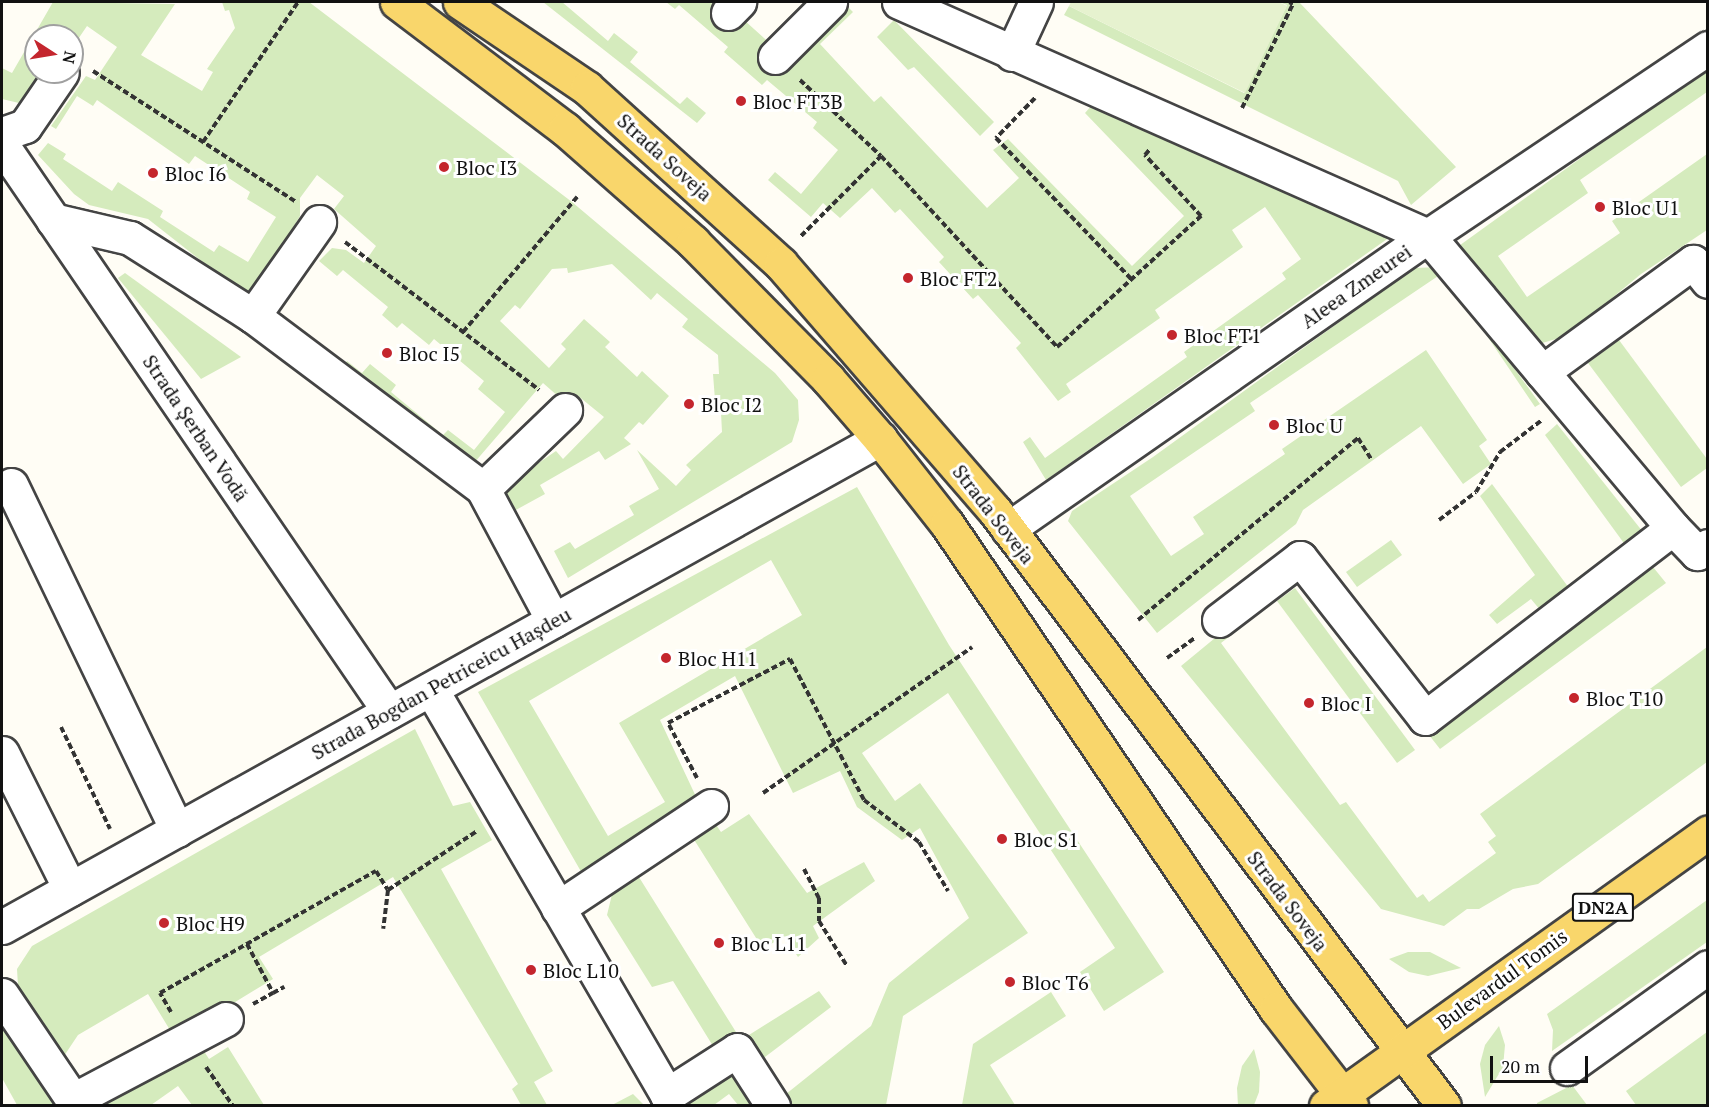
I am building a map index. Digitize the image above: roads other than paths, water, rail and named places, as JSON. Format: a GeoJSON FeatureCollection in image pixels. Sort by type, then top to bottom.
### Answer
{"type":"FeatureCollection","features":[{"type":"Feature","properties":{"kind":"main road"},"geometry":{"type":"LineString","coordinates":[[397,2],[565,129],[684,234],[828,379],[880,439],[999,598],[1340,1102]]}},
{"type":"Feature","properties":{"kind":"main road","name":"Strada Soveja"},"geometry":{"type":"LineString","coordinates":[[460,2],[587,88],[781,264],[901,399],[1008,529],[1444,1106]]}},
{"type":"Feature","properties":{"kind":"main road","name":"Bulevardul Tomis"},"geometry":{"type":"LineString","coordinates":[[1340,1102],[1402,1051],[1707,833]]}},
{"type":"Feature","properties":{"kind":"street"},"geometry":{"type":"LineString","coordinates":[[775,57],[830,2]]}},
{"type":"Feature","properties":{"kind":"street"},"geometry":{"type":"LineString","coordinates":[[899,2],[1012,54],[1428,236],[1673,528],[1697,553],[1707,546]]}},
{"type":"Feature","properties":{"kind":"street"},"geometry":{"type":"LineString","coordinates":[[1012,54],[1036,2]]}},
{"type":"Feature","properties":{"kind":"street","name":"Aleea Zmeurei"},"geometry":{"type":"LineString","coordinates":[[1008,529],[1428,236],[1707,48]]}},
{"type":"Feature","properties":{"kind":"street"},"geometry":{"type":"LineString","coordinates":[[2,134],[25,126],[54,84]]}},
{"type":"Feature","properties":{"kind":"street","name":"Strada Șerban Vodă"},"geometry":{"type":"LineString","coordinates":[[2,145],[14,184],[53,220],[389,711]]}},
{"type":"Feature","properties":{"kind":"street"},"geometry":{"type":"LineString","coordinates":[[253,315],[310,214]]}},
{"type":"Feature","properties":{"kind":"street"},"geometry":{"type":"LineString","coordinates":[[53,220],[130,238],[253,315],[483,489],[553,620]]}},
{"type":"Feature","properties":{"kind":"street"},"geometry":{"type":"LineString","coordinates":[[1542,372],[1693,262],[1707,281]]}},
{"type":"Feature","properties":{"kind":"street"},"geometry":{"type":"LineString","coordinates":[[483,489],[565,410]]}},
{"type":"Feature","properties":{"kind":"street","name":"Strada Bogdan Petriceicu Hașdeu"},"geometry":{"type":"LineString","coordinates":[[2,927],[880,439]]}},
{"type":"Feature","properties":{"kind":"street"},"geometry":{"type":"LineString","coordinates":[[11,485],[177,830]]}},
{"type":"Feature","properties":{"kind":"street"},"geometry":{"type":"LineString","coordinates":[[1220,620],[1300,558],[1425,718],[1673,528]]}},
{"type":"Feature","properties":{"kind":"street"},"geometry":{"type":"LineString","coordinates":[[430,689],[558,908],[659,1100],[737,1050],[773,1106]]}},
{"type":"Feature","properties":{"kind":"street"},"geometry":{"type":"LineString","coordinates":[[2,753],[70,889]]}},
{"type":"Feature","properties":{"kind":"street"},"geometry":{"type":"LineString","coordinates":[[558,908],[711,806]]}},
{"type":"Feature","properties":{"kind":"street"},"geometry":{"type":"LineString","coordinates":[[1567,1068],[1707,967]]}},
{"type":"Feature","properties":{"kind":"street"},"geometry":{"type":"LineString","coordinates":[[2,995],[75,1103],[226,1019]]}},
{"type":"Feature","properties":{"kind":"place","name":"Bloc FT3B"},"geometry":{"type":"Point","coordinates":[741,101]}},
{"type":"Feature","properties":{"kind":"place","name":"Bloc I3"},"geometry":{"type":"Point","coordinates":[444,167]}},
{"type":"Feature","properties":{"kind":"place","name":"Bloc I6"},"geometry":{"type":"Point","coordinates":[153,173]}},
{"type":"Feature","properties":{"kind":"place","name":"Bloc U1"},"geometry":{"type":"Point","coordinates":[1600,207]}},
{"type":"Feature","properties":{"kind":"place","name":"Bloc FT2"},"geometry":{"type":"Point","coordinates":[908,278]}},
{"type":"Feature","properties":{"kind":"place","name":"Bloc FT1"},"geometry":{"type":"Point","coordinates":[1172,335]}},
{"type":"Feature","properties":{"kind":"place","name":"Bloc I5"},"geometry":{"type":"Point","coordinates":[387,353]}},
{"type":"Feature","properties":{"kind":"place","name":"Bloc I2"},"geometry":{"type":"Point","coordinates":[689,404]}},
{"type":"Feature","properties":{"kind":"place","name":"Bloc U"},"geometry":{"type":"Point","coordinates":[1274,425]}},
{"type":"Feature","properties":{"kind":"place","name":"Bloc H11"},"geometry":{"type":"Point","coordinates":[666,658]}},
{"type":"Feature","properties":{"kind":"place","name":"Bloc T10"},"geometry":{"type":"Point","coordinates":[1574,698]}},
{"type":"Feature","properties":{"kind":"place","name":"Bloc I"},"geometry":{"type":"Point","coordinates":[1309,703]}},
{"type":"Feature","properties":{"kind":"place","name":"Bloc S1"},"geometry":{"type":"Point","coordinates":[1002,839]}},
{"type":"Feature","properties":{"kind":"place","name":"Bloc H9"},"geometry":{"type":"Point","coordinates":[164,923]}},
{"type":"Feature","properties":{"kind":"place","name":"Bloc L11"},"geometry":{"type":"Point","coordinates":[719,943]}},
{"type":"Feature","properties":{"kind":"place","name":"Bloc L10"},"geometry":{"type":"Point","coordinates":[531,970]}},
{"type":"Feature","properties":{"kind":"place","name":"Bloc T6"},"geometry":{"type":"Point","coordinates":[1010,982]}}]}
